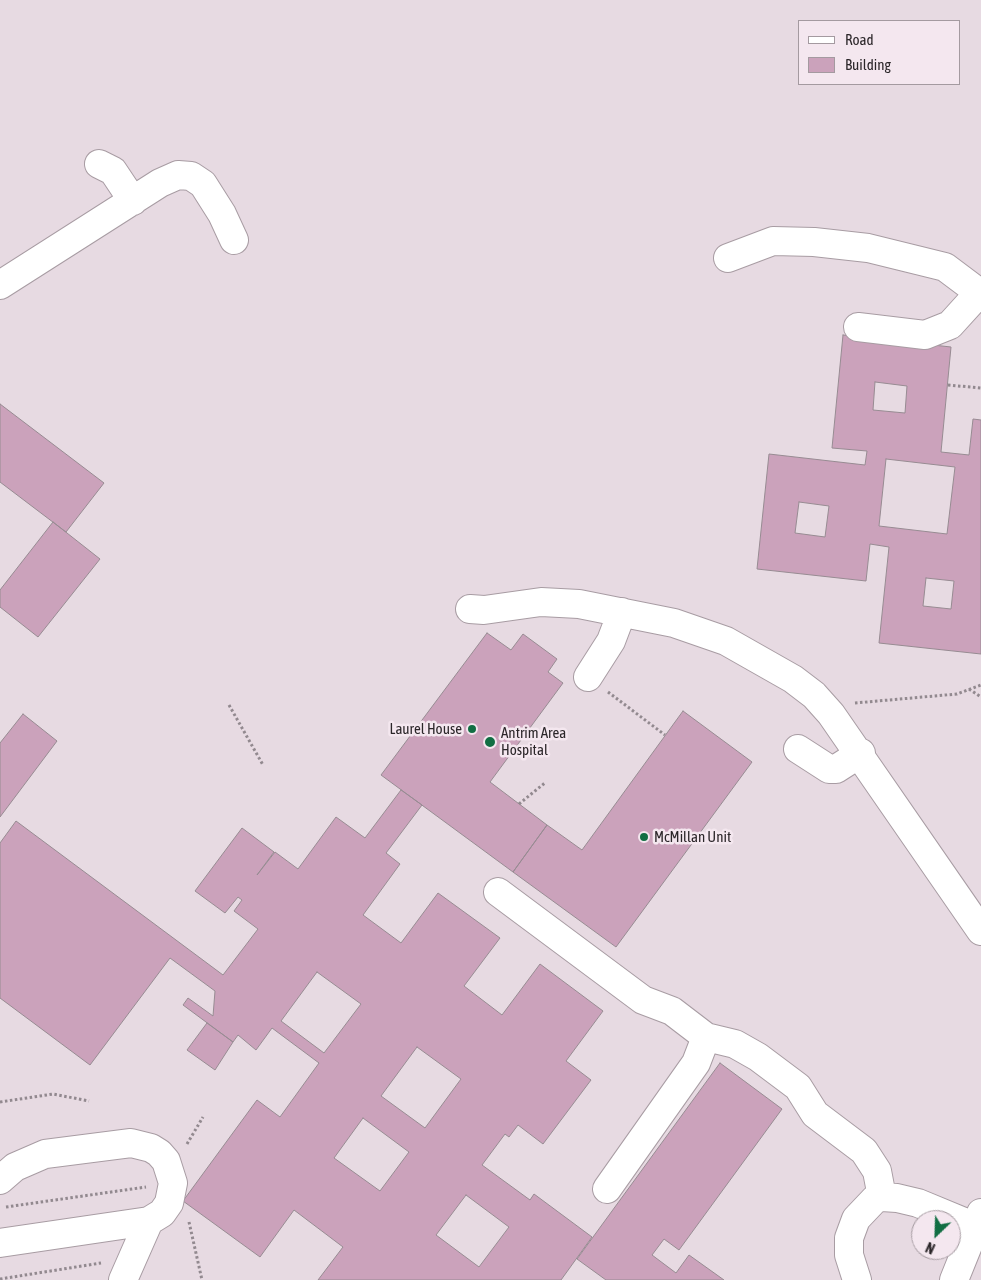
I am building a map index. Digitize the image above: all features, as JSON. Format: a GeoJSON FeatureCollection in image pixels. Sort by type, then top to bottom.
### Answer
{"type":"FeatureCollection","features":[{"type":"Feature","properties":{"kind":"lane"},"geometry":{"type":"LineString","coordinates":[[99,164],[112,171],[133,201]]}},
{"type":"Feature","properties":{"kind":"lane"},"geometry":{"type":"LineString","coordinates":[[0,285],[133,201],[178,175],[191,176],[203,184],[211,195],[234,240]]}},
{"type":"Feature","properties":{"kind":"lane"},"geometry":{"type":"LineString","coordinates":[[728,258],[773,241],[814,242],[868,248],[944,267],[980,294],[950,325],[924,335],[858,327]]}},
{"type":"Feature","properties":{"kind":"lane"},"geometry":{"type":"LineString","coordinates":[[470,609],[484,610],[541,602],[579,604],[674,623],[726,641],[793,679],[814,695],[861,753],[981,931]]}},
{"type":"Feature","properties":{"kind":"lane"},"geometry":{"type":"LineString","coordinates":[[588,677],[611,641],[622,612]]}},
{"type":"Feature","properties":{"kind":"lane"},"geometry":{"type":"LineString","coordinates":[[798,749],[829,769],[836,769],[861,753]]}},
{"type":"Feature","properties":{"kind":"lane"},"geometry":{"type":"LineString","coordinates":[[498,892],[643,1000],[672,1012],[706,1037],[734,1044],[758,1057],[798,1087],[815,1114],[864,1151],[877,1171],[882,1197]]}},
{"type":"Feature","properties":{"kind":"lane"},"geometry":{"type":"LineString","coordinates":[[607,1189],[696,1063],[706,1037]]}},
{"type":"Feature","properties":{"kind":"lane"},"geometry":{"type":"LineString","coordinates":[[0,1180],[15,1168],[46,1154],[131,1143],[151,1148],[159,1153],[166,1161],[173,1188],[169,1203],[162,1213],[149,1221],[0,1243]]}},
{"type":"Feature","properties":{"kind":"lane"},"geometry":{"type":"LineString","coordinates":[[856,1280],[849,1247],[852,1228],[862,1211],[875,1199],[882,1197],[918,1203],[978,1220],[965,1274]]}},
{"type":"Feature","properties":{"kind":"lane"},"geometry":{"type":"LineString","coordinates":[[127,1269],[149,1221]]}},
{"type":"Feature","properties":{"kind":"path"},"geometry":{"type":"LineString","coordinates":[[948,385],[981,388]]}},
{"type":"Feature","properties":{"kind":"path"},"geometry":{"type":"LineString","coordinates":[[588,677],[665,735]]}},
{"type":"Feature","properties":{"kind":"path"},"geometry":{"type":"LineString","coordinates":[[831,714],[858,701],[957,694],[981,685]]}},
{"type":"Feature","properties":{"kind":"path"},"geometry":{"type":"LineString","coordinates":[[968,689],[981,697]]}},
{"type":"Feature","properties":{"kind":"path"},"geometry":{"type":"LineString","coordinates":[[229,705],[263,765]]}},
{"type":"Feature","properties":{"kind":"path"},"geometry":{"type":"LineString","coordinates":[[519,804],[546,782]]}},
{"type":"Feature","properties":{"kind":"path"},"geometry":{"type":"LineString","coordinates":[[0,1102],[53,1094],[89,1101]]}},
{"type":"Feature","properties":{"kind":"path"},"geometry":{"type":"LineString","coordinates":[[0,1203],[6,1208],[173,1188],[188,1218],[202,1280]]}},
{"type":"Feature","properties":{"kind":"path"},"geometry":{"type":"LineString","coordinates":[[0,1279],[127,1269]]}},
{"type":"Feature","properties":{"kind":"building"},"geometry":{"type":"Polygon","coordinates":[[[843,335],[951,347],[941,452],[969,455],[973,419],[981,420],[981,654],[879,643],[889,547],[870,544],[866,581],[757,569],[769,454],[865,465],[867,451],[832,448],[843,335]],[[875,382],[873,410],[905,413],[907,386],[875,382]],[[886,459],[879,526],[947,534],[955,467],[886,459]],[[799,502],[795,533],[825,537],[829,506],[799,502]],[[926,578],[923,606],[951,609],[954,581],[926,578]]]}},
{"type":"Feature","properties":{"kind":"building"},"geometry":{"type":"Polygon","coordinates":[[[0,404],[104,483],[66,532],[0,482],[0,404]]]}},
{"type":"Feature","properties":{"kind":"building"},"geometry":{"type":"Polygon","coordinates":[[[53,522],[100,559],[38,637],[0,607],[0,590],[53,522]]]}},
{"type":"Feature","properties":{"kind":"building","name":"Laurel House"},"geometry":{"type":"Polygon","coordinates":[[[487,633],[511,650],[523,634],[557,659],[548,672],[563,683],[490,782],[547,825],[513,872],[381,775],[487,633]]]}},
{"type":"Feature","properties":{"kind":"building","name":"McMillan Unit"},"geometry":{"type":"Polygon","coordinates":[[[683,711],[752,762],[616,947],[513,872],[547,825],[582,850],[683,711]]]}},
{"type":"Feature","properties":{"kind":"building"},"geometry":{"type":"Polygon","coordinates":[[[23,714],[57,741],[0,817],[0,743],[23,714]]]}},
{"type":"Feature","properties":{"kind":"building"},"geometry":{"type":"Polygon","coordinates":[[[401,790],[422,805],[386,853],[400,864],[363,915],[401,943],[438,893],[500,938],[464,986],[502,1015],[540,964],[603,1011],[566,1061],[591,1080],[543,1144],[518,1125],[509,1137],[505,1134],[482,1165],[530,1200],[534,1194],[592,1237],[561,1280],[318,1280],[343,1247],[294,1210],[260,1257],[183,1201],[257,1100],[280,1117],[319,1063],[272,1028],[256,1050],[238,1035],[233,1042],[183,1005],[188,998],[213,1016],[215,991],[170,958],[90,1065],[0,998],[0,843],[16,821],[223,975],[258,929],[234,911],[242,900],[238,897],[225,913],[195,891],[242,828],[274,852],[257,875],[275,852],[298,869],[336,817],[365,838],[401,790]],[[317,972],[281,1021],[324,1053],[361,1004],[317,972]],[[417,1047],[381,1096],[425,1128],[461,1079],[417,1047]],[[363,1118],[334,1158],[380,1191],[409,1152],[363,1118]],[[466,1195],[436,1235],[479,1267],[509,1227],[466,1195]]]}},
{"type":"Feature","properties":{"kind":"building"},"geometry":{"type":"Polygon","coordinates":[[[207,1023],[233,1042],[215,1070],[187,1050],[207,1023]]]}},
{"type":"Feature","properties":{"kind":"building"},"geometry":{"type":"Polygon","coordinates":[[[720,1063],[782,1109],[679,1250],[664,1239],[652,1255],[676,1273],[689,1255],[724,1280],[606,1280],[577,1259],[720,1063]]]}},
{"type":"Feature","properties":{"kind":"place","name":"Laurel House"},"geometry":{"type":"Point","coordinates":[472,729]}},
{"type":"Feature","properties":{"kind":"place","name":"Antrim Area Hospital"},"geometry":{"type":"Point","coordinates":[490,742]}},
{"type":"Feature","properties":{"kind":"place","name":"McMillan Unit"},"geometry":{"type":"Point","coordinates":[644,837]}}]}
